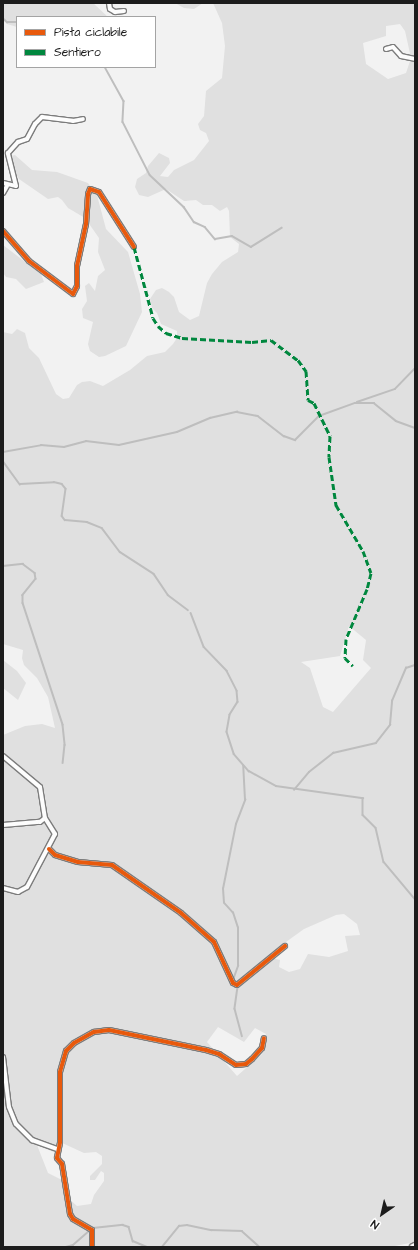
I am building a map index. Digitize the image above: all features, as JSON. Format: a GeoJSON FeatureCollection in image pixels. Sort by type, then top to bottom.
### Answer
{"type":"FeatureCollection","features":[{"type":"Feature","properties":{"kind":"street"},"geometry":{"type":"LineString","coordinates":[[109,3],[110,9],[115,12],[124,11]]}},
{"type":"Feature","properties":{"kind":"street"},"geometry":{"type":"LineString","coordinates":[[386,49],[393,47],[401,56],[415,59]]}},
{"type":"Feature","properties":{"kind":"street"},"geometry":{"type":"LineString","coordinates":[[3,193],[5,185],[16,186],[17,182],[8,160],[8,153],[18,142],[27,139],[35,124],[42,117],[73,121],[82,119]]}},
{"type":"Feature","properties":{"kind":"street"},"geometry":{"type":"LineString","coordinates":[[3,231],[29,261],[73,294],[77,286],[77,266],[86,224],[88,194],[90,189],[99,192],[134,247]]}},
{"type":"Feature","properties":{"kind":"street"},"geometry":{"type":"LineString","coordinates":[[3,756],[40,787],[46,818],[55,834],[49,849],[23,891],[18,892],[3,888]]}},
{"type":"Feature","properties":{"kind":"street"},"geometry":{"type":"LineString","coordinates":[[3,825],[40,822],[46,818]]}},
{"type":"Feature","properties":{"kind":"street"},"geometry":{"type":"LineString","coordinates":[[49,849],[55,855],[78,862],[112,865],[181,913],[214,942],[233,983],[237,985],[285,946]]}},
{"type":"Feature","properties":{"kind":"street"},"geometry":{"type":"LineString","coordinates":[[92,1247],[92,1230],[73,1219],[70,1214],[62,1164],[57,1158],[57,1149],[60,1142],[60,1072],[66,1051],[74,1042],[94,1032],[109,1030],[131,1033],[219,1054],[236,1065],[246,1064],[252,1059],[262,1048],[264,1038]]}},
{"type":"Feature","properties":{"kind":"street"},"geometry":{"type":"LineString","coordinates":[[3,1057],[9,1107],[16,1124],[32,1140],[57,1149]]}},
{"type":"Feature","properties":{"kind":"shaded area"},"geometry":{"type":"Polygon","coordinates":[[[3,3],[93,3],[107,16],[16,16],[16,27],[7,24],[3,16],[3,3]]]}},
{"type":"Feature","properties":{"kind":"shaded area"},"geometry":{"type":"Polygon","coordinates":[[[175,3],[203,3],[194,9],[184,8],[175,3]]]}},
{"type":"Feature","properties":{"kind":"shaded area"},"geometry":{"type":"Polygon","coordinates":[[[213,3],[415,3],[415,1242],[390,1247],[3,1247],[3,735],[25,726],[42,724],[55,728],[48,697],[37,678],[24,665],[22,658],[23,650],[3,644],[3,332],[12,334],[17,329],[25,333],[29,348],[39,358],[56,394],[63,399],[69,398],[77,385],[82,382],[90,381],[103,386],[130,370],[147,356],[165,352],[173,344],[177,338],[177,331],[161,324],[157,313],[152,308],[150,299],[156,290],[162,288],[169,292],[174,297],[179,312],[190,320],[199,316],[207,283],[212,274],[222,262],[238,252],[239,244],[230,237],[229,211],[227,207],[220,211],[212,205],[203,205],[196,200],[184,201],[166,189],[148,197],[139,195],[135,187],[137,179],[146,173],[148,166],[159,153],[169,158],[170,163],[160,176],[168,177],[174,170],[194,160],[209,141],[206,133],[200,130],[198,124],[204,116],[206,91],[222,78],[225,46],[222,23],[213,3]],[[400,24],[386,26],[386,36],[363,43],[366,64],[388,79],[406,73],[411,58],[405,31],[400,24]],[[349,626],[340,656],[301,662],[310,668],[323,707],[333,712],[371,668],[363,660],[366,640],[349,626]],[[344,914],[336,915],[304,929],[286,942],[272,958],[280,960],[279,967],[289,972],[300,969],[308,954],[329,957],[348,951],[345,936],[360,935],[357,924],[344,914]],[[218,1027],[207,1042],[237,1076],[262,1054],[266,1034],[255,1028],[244,1042],[218,1027]],[[60,1142],[58,1154],[37,1145],[48,1173],[64,1181],[67,1197],[77,1206],[91,1204],[94,1195],[104,1181],[104,1173],[101,1171],[95,1180],[90,1180],[90,1176],[102,1164],[102,1156],[96,1152],[84,1153],[60,1142]]]}},
{"type":"Feature","properties":{"kind":"shaded area"},"geometry":{"type":"Polygon","coordinates":[[[15,155],[32,170],[57,172],[88,183],[97,195],[106,229],[128,252],[140,294],[142,312],[126,346],[105,356],[99,357],[90,351],[88,344],[93,322],[83,318],[82,309],[87,301],[85,286],[89,283],[95,291],[98,276],[105,270],[98,252],[99,238],[85,218],[68,208],[58,197],[48,199],[19,179],[8,162],[7,157],[15,155]]]}},
{"type":"Feature","properties":{"kind":"shaded area"},"geometry":{"type":"Polygon","coordinates":[[[3,245],[41,274],[44,282],[26,289],[16,279],[6,277],[3,273],[3,245]]]}},
{"type":"Feature","properties":{"kind":"shaded area"},"geometry":{"type":"Polygon","coordinates":[[[3,660],[17,671],[26,683],[18,700],[3,688],[3,660]]]}},
{"type":"Feature","properties":{"kind":"waterway"},"geometry":{"type":"LineString","coordinates":[[3,18],[7,22],[16,22]]}},
{"type":"Feature","properties":{"kind":"waterway"},"geometry":{"type":"LineString","coordinates":[[106,68],[124,101],[123,122],[150,175],[184,207],[194,222],[205,227],[215,239],[232,236],[251,247],[282,228]]}},
{"type":"Feature","properties":{"kind":"waterway"},"geometry":{"type":"LineString","coordinates":[[357,402],[395,389],[415,368]]}},
{"type":"Feature","properties":{"kind":"waterway"},"geometry":{"type":"LineString","coordinates":[[3,452],[41,445],[64,447],[86,441],[119,445],[177,432],[210,418],[237,412],[258,416],[284,436],[295,440],[319,416],[355,403],[374,403],[396,421],[415,428]]}},
{"type":"Feature","properties":{"kind":"waterway"},"geometry":{"type":"LineString","coordinates":[[3,461],[20,484],[54,482],[62,484],[66,489],[62,516],[65,520],[87,522],[102,528],[120,552],[154,574],[168,595],[188,610]]}},
{"type":"Feature","properties":{"kind":"waterway"},"geometry":{"type":"LineString","coordinates":[[3,566],[23,564],[35,573],[36,579],[23,595],[23,603],[63,725],[65,745],[63,763]]}},
{"type":"Feature","properties":{"kind":"waterway"},"geometry":{"type":"LineString","coordinates":[[191,613],[204,647],[227,671],[237,691],[238,702],[230,715],[227,732],[234,754],[249,771],[276,786],[363,798],[363,815],[376,828],[384,862],[415,899]]}},
{"type":"Feature","properties":{"kind":"waterway"},"geometry":{"type":"LineString","coordinates":[[294,790],[309,772],[333,753],[376,743],[390,725],[392,701],[406,668],[415,665]]}},
{"type":"Feature","properties":{"kind":"waterway"},"geometry":{"type":"LineString","coordinates":[[233,980],[238,966],[238,928],[233,913],[224,903],[223,889],[236,824],[245,800],[243,766]]}},
{"type":"Feature","properties":{"kind":"waterway"},"geometry":{"type":"LineString","coordinates":[[238,987],[235,1009],[242,1036]]}},
{"type":"Feature","properties":{"kind":"waterway"},"geometry":{"type":"LineString","coordinates":[[93,1228],[123,1225],[129,1227],[133,1241],[147,1247]]}},
{"type":"Feature","properties":{"kind":"waterway"},"geometry":{"type":"LineString","coordinates":[[162,1247],[179,1226],[187,1225],[211,1230],[242,1231],[260,1247]]}},
{"type":"Feature","properties":{"kind":"waterway"},"geometry":{"type":"LineString","coordinates":[[66,1247],[73,1245],[90,1230]]}},
{"type":"Feature","properties":{"kind":"marked path"},"geometry":{"type":"LineString","coordinates":[[134,247],[153,318],[158,326],[166,333],[182,338],[252,342],[271,340],[298,360],[306,371],[308,400],[314,403],[330,436],[329,457],[336,505],[363,551],[371,573],[367,589],[346,639],[345,658],[353,666]]}},
{"type":"Feature","properties":{"kind":"cycle path"},"geometry":{"type":"LineString","coordinates":[[3,231],[29,261],[73,294],[77,286],[77,266],[86,224],[88,194],[90,189],[99,192],[134,247]]}},
{"type":"Feature","properties":{"kind":"cycle path"},"geometry":{"type":"LineString","coordinates":[[49,849],[55,855],[78,862],[112,865],[181,913],[214,942],[233,983],[237,985],[285,946]]}},
{"type":"Feature","properties":{"kind":"cycle path"},"geometry":{"type":"LineString","coordinates":[[92,1247],[92,1230],[73,1219],[70,1214],[62,1164],[57,1158],[60,1142],[60,1072],[66,1051],[74,1043],[94,1032],[109,1030],[206,1050],[219,1054],[236,1065],[246,1064],[252,1059],[262,1048],[264,1038]]}}]}
